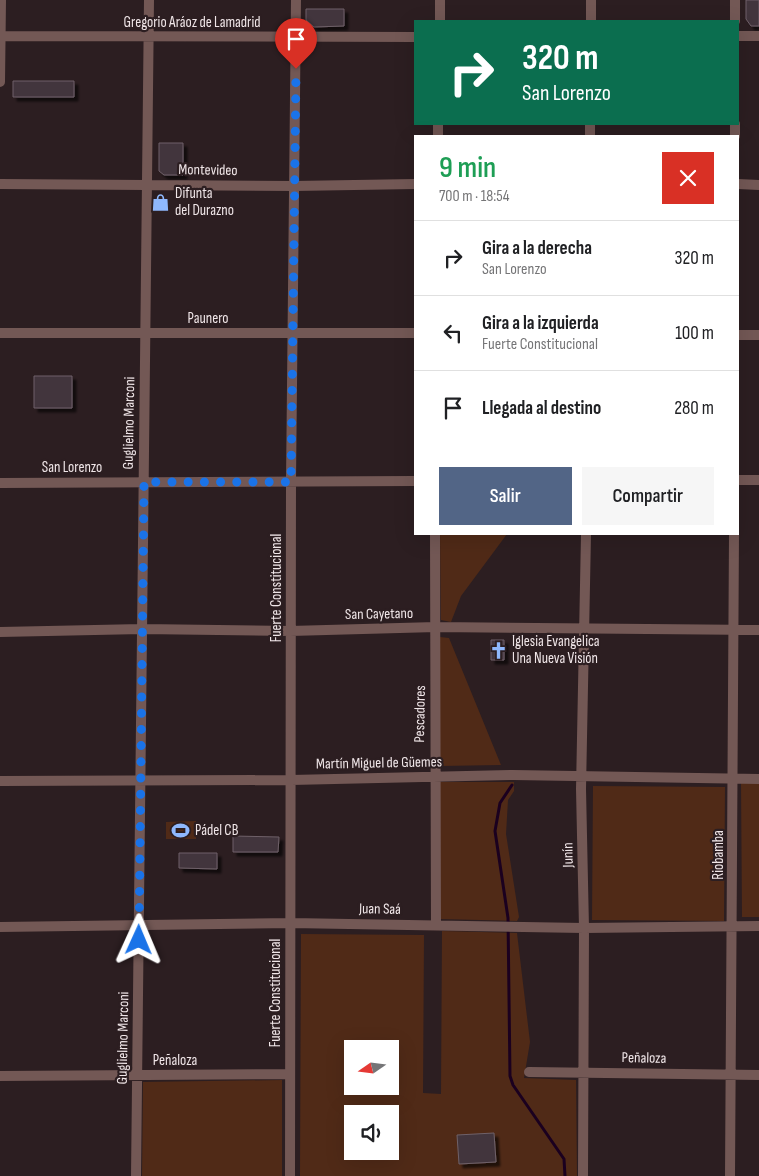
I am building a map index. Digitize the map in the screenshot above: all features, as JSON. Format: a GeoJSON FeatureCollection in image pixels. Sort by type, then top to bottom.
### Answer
{"type":"FeatureCollection","features":[{"type":"Feature","properties":{"kind":"street"},"geometry":{"type":"LineString","coordinates":[[0,82],[1,0]]}},
{"type":"Feature","properties":{"kind":"street","name":"Guglielmo Marconi"},"geometry":{"type":"LineString","coordinates":[[136,1176],[149,0]]}},
{"type":"Feature","properties":{"kind":"street","name":"Fuerte Constitucional"},"geometry":{"type":"LineString","coordinates":[[290,1176],[290,631],[296,0]]}},
{"type":"Feature","properties":{"kind":"street"},"geometry":{"type":"LineString","coordinates":[[440,0],[440,20]]}},
{"type":"Feature","properties":{"kind":"street"},"geometry":{"type":"LineString","coordinates":[[591,0],[591,20]]}},
{"type":"Feature","properties":{"kind":"street"},"geometry":{"type":"LineString","coordinates":[[735,0],[735,20]]}},
{"type":"Feature","properties":{"kind":"street","name":"Gregorio Aráoz de Lamadrid"},"geometry":{"type":"LineString","coordinates":[[0,36],[414,36]]}},
{"type":"Feature","properties":{"kind":"street"},"geometry":{"type":"LineString","coordinates":[[739,36],[759,36]]}},
{"type":"Feature","properties":{"kind":"street","name":"Montevideo"},"geometry":{"type":"LineString","coordinates":[[0,184],[294,186],[414,184]]}},
{"type":"Feature","properties":{"kind":"street"},"geometry":{"type":"LineString","coordinates":[[739,184],[759,184]]}},
{"type":"Feature","properties":{"kind":"street","name":"Paunero"},"geometry":{"type":"LineString","coordinates":[[0,334],[145,332],[414,333]]}},
{"type":"Feature","properties":{"kind":"street"},"geometry":{"type":"LineString","coordinates":[[739,335],[759,335]]}},
{"type":"Feature","properties":{"kind":"street","name":"San Lorenzo"},"geometry":{"type":"LineString","coordinates":[[0,482],[414,480]]}},
{"type":"Feature","properties":{"kind":"street"},"geometry":{"type":"LineString","coordinates":[[739,480],[759,480]]}},
{"type":"Feature","properties":{"kind":"street","name":"Pescadores"},"geometry":{"type":"LineString","coordinates":[[435,535],[434,777],[436,925]]}},
{"type":"Feature","properties":{"kind":"street","name":"Junín"},"geometry":{"type":"LineString","coordinates":[[583,1176],[584,928],[582,776],[586,628],[586,535]]}},
{"type":"Feature","properties":{"kind":"street","name":"Riobamba"},"geometry":{"type":"LineString","coordinates":[[730,1176],[734,535]]}},
{"type":"Feature","properties":{"kind":"street","name":"San Cayetano"},"geometry":{"type":"LineString","coordinates":[[0,632],[142,628],[290,631],[436,627],[759,630]]}},
{"type":"Feature","properties":{"kind":"street","name":"Martín Miguel de Güemes"},"geometry":{"type":"LineString","coordinates":[[0,781],[582,776],[759,779]]}},
{"type":"Feature","properties":{"kind":"street","name":"Juan Saá"},"geometry":{"type":"LineString","coordinates":[[0,928],[139,924],[291,923],[584,928],[759,926]]}},
{"type":"Feature","properties":{"kind":"street","name":"Peñaloza"},"geometry":{"type":"LineString","coordinates":[[529,1072],[759,1075]]}},
{"type":"Feature","properties":{"kind":"street","name":"Peñaloza"},"geometry":{"type":"LineString","coordinates":[[0,1076],[290,1074]]}},
{"type":"Feature","properties":{"kind":"shaded area"},"geometry":{"type":"Polygon","coordinates":[[[440,535],[506,535],[461,596],[451,622],[441,620],[440,535]]]}},
{"type":"Feature","properties":{"kind":"shaded area"},"geometry":{"type":"Polygon","coordinates":[[[440,637],[449,638],[501,765],[440,766],[440,637]]]}},
{"type":"Feature","properties":{"kind":"shaded area"},"geometry":{"type":"Polygon","coordinates":[[[440,782],[514,782],[514,791],[508,800],[506,834],[519,917],[517,921],[440,919],[440,782]]]}},
{"type":"Feature","properties":{"kind":"shaded area"},"geometry":{"type":"Polygon","coordinates":[[[741,783],[759,783],[759,917],[742,917],[741,783]]]}},
{"type":"Feature","properties":{"kind":"shaded area"},"geometry":{"type":"Polygon","coordinates":[[[593,786],[725,787],[724,921],[592,920],[593,786]]]}},
{"type":"Feature","properties":{"kind":"shaded area","name":"Pádel CB"},"geometry":{"type":"Polygon","coordinates":[[[196,821],[196,839],[166,839],[166,822],[196,821]]]}},
{"type":"Feature","properties":{"kind":"shaded area"},"geometry":{"type":"Polygon","coordinates":[[[442,931],[517,933],[530,1042],[524,1078],[576,1080],[577,1176],[300,1176],[301,934],[424,935],[423,1093],[441,1094],[442,931]]]}},
{"type":"Feature","properties":{"kind":"shaded area"},"geometry":{"type":"Polygon","coordinates":[[[282,1080],[282,1176],[142,1176],[143,1082],[282,1080]]]}},
{"type":"Feature","properties":{"kind":"building"},"geometry":{"type":"Polygon","coordinates":[[[746,0],[759,0],[759,26],[751,26],[746,19],[746,0]]]}},
{"type":"Feature","properties":{"kind":"building"},"geometry":{"type":"Polygon","coordinates":[[[306,9],[344,9],[344,26],[314,27],[306,20],[306,9]]]}},
{"type":"Feature","properties":{"kind":"building"},"geometry":{"type":"Polygon","coordinates":[[[13,81],[74,81],[74,97],[13,97],[13,81]]]}},
{"type":"Feature","properties":{"kind":"building"},"geometry":{"type":"Polygon","coordinates":[[[159,143],[183,143],[183,175],[164,175],[159,171],[159,143]]]}},
{"type":"Feature","properties":{"kind":"building"},"geometry":{"type":"Polygon","coordinates":[[[34,376],[72,376],[72,408],[34,408],[34,376]]]}},
{"type":"Feature","properties":{"kind":"building","name":"Iglesia Evangelica Una Nueva Visión"},"geometry":{"type":"Polygon","coordinates":[[[491,640],[504,640],[504,660],[491,660],[491,640]]]}},
{"type":"Feature","properties":{"kind":"building"},"geometry":{"type":"Polygon","coordinates":[[[233,836],[279,837],[278,852],[233,852],[233,836]]]}},
{"type":"Feature","properties":{"kind":"building"},"geometry":{"type":"Polygon","coordinates":[[[179,853],[217,853],[217,869],[179,868],[179,853]]]}},
{"type":"Feature","properties":{"kind":"building"},"geometry":{"type":"Polygon","coordinates":[[[494,1133],[496,1162],[459,1164],[457,1135],[494,1133]]]}},
{"type":"Feature","properties":{"kind":"waterway"},"geometry":{"type":"LineString","coordinates":[[512,785],[500,803],[495,831],[508,918],[510,1076],[513,1085],[564,1159],[565,1176]]}},
{"type":"Feature","properties":{"kind":"place","name":"Difunta del Durazno"},"geometry":{"type":"Point","coordinates":[161,202]}},
{"type":"Feature","properties":{"kind":"place","name":"Iglesia Evangelica Una Nueva Visión"},"geometry":{"type":"Point","coordinates":[498,650]}},
{"type":"Feature","properties":{"kind":"place","name":"Pádel CB"},"geometry":{"type":"Point","coordinates":[181,830]}},
{"type":"Feature","properties":{"kind":"route"},"geometry":{"type":"LineString","coordinates":[[139,940],[144,482],[291,482],[296,69]]}}]}
